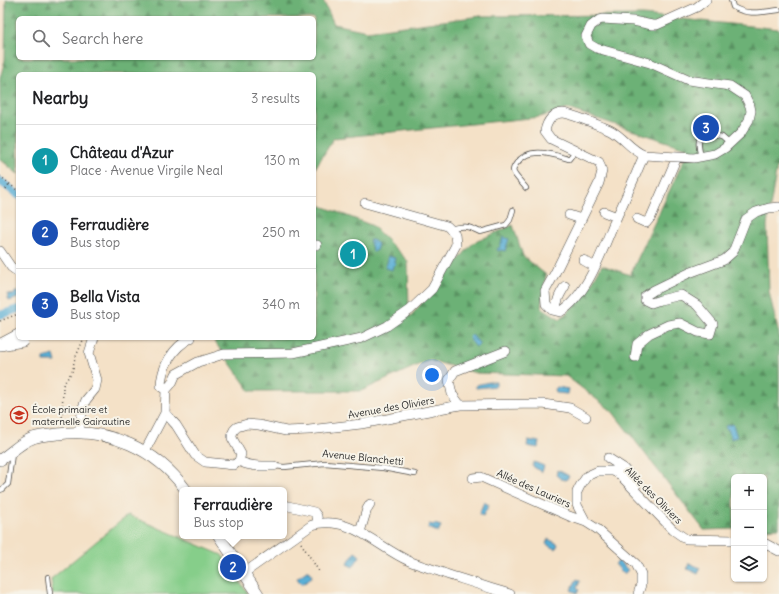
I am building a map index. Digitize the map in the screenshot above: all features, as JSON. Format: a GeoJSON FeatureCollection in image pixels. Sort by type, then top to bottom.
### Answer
{"type":"FeatureCollection","features":[{"type":"Feature","properties":{"kind":"street"},"geometry":{"type":"LineString","coordinates":[[644,155],[595,266],[579,294],[568,307],[560,312],[552,310],[546,304],[545,291],[599,182],[602,171],[599,162],[551,139],[545,130],[546,123],[553,116],[564,113],[606,127],[622,138],[637,152],[653,157],[701,157],[715,154],[730,144],[745,128],[751,111],[748,101],[740,92],[726,84],[688,80],[650,63],[596,48],[589,44],[586,36],[591,26],[599,20],[620,19],[654,25],[692,10],[706,0]]}},
{"type":"Feature","properties":{"kind":"street"},"geometry":{"type":"LineString","coordinates":[[637,219],[646,223],[651,217],[677,157]]}},
{"type":"Feature","properties":{"kind":"street"},"geometry":{"type":"LineString","coordinates":[[145,451],[165,413],[166,390],[172,383],[176,374],[198,362],[224,354],[293,353],[362,338],[387,326],[410,310],[432,289],[456,245],[455,234],[447,226],[365,203]]}},
{"type":"Feature","properties":{"kind":"street"},"geometry":{"type":"LineString","coordinates":[[635,357],[638,344],[649,334],[668,325],[680,323],[698,332],[710,334],[713,324],[697,306],[681,295],[650,303],[645,300],[645,296],[689,273],[724,260],[733,252],[746,220],[756,212],[779,207]]}},
{"type":"Feature","properties":{"kind":"street"},"geometry":{"type":"LineString","coordinates":[[604,212],[617,217]]}},
{"type":"Feature","properties":{"kind":"street"},"geometry":{"type":"LineString","coordinates":[[569,215],[581,219]]}},
{"type":"Feature","properties":{"kind":"street"},"geometry":{"type":"LineString","coordinates":[[0,251],[11,268],[16,271]]}},
{"type":"Feature","properties":{"kind":"street"},"geometry":{"type":"LineString","coordinates":[[583,260],[595,266]]}},
{"type":"Feature","properties":{"kind":"street"},"geometry":{"type":"LineString","coordinates":[[556,311],[556,304],[565,286]]}},
{"type":"Feature","properties":{"kind":"street"},"geometry":{"type":"LineString","coordinates":[[0,345],[7,341],[16,339]]}},
{"type":"Feature","properties":{"kind":"street"},"geometry":{"type":"LineString","coordinates":[[79,432],[83,407],[86,400],[95,389],[97,380],[89,353],[93,340]]}},
{"type":"Feature","properties":{"kind":"street"},"geometry":{"type":"LineString","coordinates":[[166,390],[161,387],[161,376],[172,353],[188,340]]}},
{"type":"Feature","properties":{"kind":"street"},"geometry":{"type":"LineString","coordinates":[[460,405],[452,394],[449,380],[455,371],[506,351]]}},
{"type":"Feature","properties":{"kind":"street","name":"Avenue des Oliviers"},"geometry":{"type":"LineString","coordinates":[[239,461],[241,454],[232,438],[232,434],[234,430],[242,425],[259,425],[286,431],[309,430],[361,424],[460,405],[543,404],[570,408],[586,417]]}},
{"type":"Feature","properties":{"kind":"street"},"geometry":{"type":"LineString","coordinates":[[165,413],[176,425],[195,455],[205,462],[234,465],[239,461]]}},
{"type":"Feature","properties":{"kind":"street"},"geometry":{"type":"LineString","coordinates":[[4,455],[32,438],[79,432],[106,436],[131,444],[145,451],[165,466],[184,487]]}},
{"type":"Feature","properties":{"kind":"street"},"geometry":{"type":"LineString","coordinates":[[608,458],[622,467],[637,483],[634,488]]}},
{"type":"Feature","properties":{"kind":"street","name":"Avenue Blanchetti"},"geometry":{"type":"LineString","coordinates":[[239,461],[249,465],[274,466]]}},
{"type":"Feature","properties":{"kind":"street","name":"Allée des Oliviers"},"geometry":{"type":"LineString","coordinates":[[638,594],[641,586],[641,574],[636,564],[598,529],[586,522],[578,510],[576,500],[580,486],[587,476],[598,471],[613,471],[619,474],[673,530],[686,539],[731,540]]}},
{"type":"Feature","properties":{"kind":"street","name":"Allée des Lauriers"},"geometry":{"type":"LineString","coordinates":[[473,478],[481,477],[586,522]]}},
{"type":"Feature","properties":{"kind":"street"},"geometry":{"type":"LineString","coordinates":[[360,532],[370,504]]}},
{"type":"Feature","properties":{"kind":"street"},"geometry":{"type":"LineString","coordinates":[[287,506],[314,512],[317,516],[318,523]]}},
{"type":"Feature","properties":{"kind":"street"},"geometry":{"type":"LineString","coordinates":[[244,573],[312,525],[318,523],[345,525],[409,560],[510,594]]}},
{"type":"Feature","properties":{"kind":"street"},"geometry":{"type":"LineString","coordinates":[[221,539],[258,594]]}},
{"type":"Feature","properties":{"kind":"street"},"geometry":{"type":"LineString","coordinates":[[767,545],[779,551]]}},
{"type":"Feature","properties":{"kind":"lane"},"geometry":{"type":"LineString","coordinates":[[730,0],[733,7],[742,12],[753,13],[779,10]]}},
{"type":"Feature","properties":{"kind":"lane"},"geometry":{"type":"LineString","coordinates":[[701,157],[698,142],[700,136],[704,133],[722,137],[730,144]]}},
{"type":"Feature","properties":{"kind":"lane"},"geometry":{"type":"LineString","coordinates":[[526,188],[514,173],[513,167],[519,160],[526,156],[538,153],[547,153],[569,159],[575,151]]}},
{"type":"Feature","properties":{"kind":"lane"},"geometry":{"type":"LineString","coordinates":[[450,229],[461,226],[473,228],[480,232],[506,225],[510,220],[513,210]]}},
{"type":"Feature","properties":{"kind":"lane"},"geometry":{"type":"LineString","coordinates":[[0,490],[8,484],[4,455]]}},
{"type":"Feature","properties":{"kind":"lane","name":"Avenue Blanchetti"},"geometry":{"type":"LineString","coordinates":[[274,466],[284,467],[325,463],[383,468],[415,474]]}},
{"type":"Feature","properties":{"kind":"lane"},"geometry":{"type":"LineString","coordinates":[[48,577],[50,594]]}},
{"type":"Feature","properties":{"kind":"path"},"geometry":{"type":"LineString","coordinates":[[0,176],[9,185],[16,189]]}},
{"type":"Feature","properties":{"kind":"path"},"geometry":{"type":"LineString","coordinates":[[6,189],[9,185]]}},
{"type":"Feature","properties":{"kind":"path"},"geometry":{"type":"LineString","coordinates":[[0,320],[16,315]]}},
{"type":"Feature","properties":{"kind":"path"},"geometry":{"type":"LineString","coordinates":[[62,433],[63,385],[73,370],[74,361],[83,340]]}},
{"type":"Feature","properties":{"kind":"path"},"geometry":{"type":"LineString","coordinates":[[296,536],[320,573]]}},
{"type":"Feature","properties":{"kind":"green space"},"geometry":{"type":"Polygon","coordinates":[[[6,0],[323,0],[334,24],[367,31],[481,16],[643,15],[779,29],[779,155],[767,225],[769,292],[779,335],[779,528],[767,529],[767,474],[731,474],[731,529],[704,530],[612,411],[566,376],[476,373],[429,360],[361,391],[250,391],[213,340],[316,340],[316,204],[373,226],[408,261],[409,318],[473,243],[513,225],[523,256],[546,275],[541,307],[560,319],[585,295],[602,265],[630,275],[689,149],[568,109],[540,117],[334,138],[316,167],[316,72],[16,72],[16,172],[0,159],[0,78],[5,60],[6,0]]]}},
{"type":"Feature","properties":{"kind":"green space"},"geometry":{"type":"Polygon","coordinates":[[[128,515],[179,537],[179,539],[184,539],[222,555],[248,594],[53,594],[51,579],[128,515]]]}},
{"type":"Feature","properties":{"kind":"water"},"geometry":{"type":"Polygon","coordinates":[[[503,237],[509,239],[505,251],[498,251],[497,249],[500,247],[503,237]]]}},
{"type":"Feature","properties":{"kind":"water"},"geometry":{"type":"Polygon","coordinates":[[[369,240],[373,240],[378,244],[376,251],[373,252],[369,240]]]}},
{"type":"Feature","properties":{"kind":"water"},"geometry":{"type":"Polygon","coordinates":[[[388,256],[395,258],[394,262],[396,264],[393,266],[392,270],[385,268],[388,256]]]}},
{"type":"Feature","properties":{"kind":"water"},"geometry":{"type":"Polygon","coordinates":[[[16,292],[16,299],[9,301],[7,294],[14,295],[16,292]]]}},
{"type":"Feature","properties":{"kind":"water"},"geometry":{"type":"Polygon","coordinates":[[[472,335],[480,344],[476,347],[470,340],[469,336],[472,335]]]}},
{"type":"Feature","properties":{"kind":"water"},"geometry":{"type":"Polygon","coordinates":[[[54,355],[56,362],[44,362],[44,358],[54,355]]]}},
{"type":"Feature","properties":{"kind":"water"},"geometry":{"type":"Polygon","coordinates":[[[496,382],[496,386],[476,388],[476,385],[496,382]]]}},
{"type":"Feature","properties":{"kind":"water"},"geometry":{"type":"Polygon","coordinates":[[[557,387],[568,389],[567,394],[556,393],[555,389],[557,387]]]}},
{"type":"Feature","properties":{"kind":"water"},"geometry":{"type":"Polygon","coordinates":[[[733,424],[737,437],[731,439],[728,429],[726,429],[725,426],[733,424]]]}},
{"type":"Feature","properties":{"kind":"water"},"geometry":{"type":"Polygon","coordinates":[[[528,440],[539,442],[538,448],[527,446],[528,440]]]}},
{"type":"Feature","properties":{"kind":"water"},"geometry":{"type":"Polygon","coordinates":[[[534,462],[544,466],[542,472],[532,466],[534,462]]]}},
{"type":"Feature","properties":{"kind":"water"},"geometry":{"type":"Polygon","coordinates":[[[558,470],[569,476],[566,480],[561,479],[556,475],[558,470]]]}},
{"type":"Feature","properties":{"kind":"water"},"geometry":{"type":"Polygon","coordinates":[[[484,502],[489,505],[483,516],[479,514],[484,502]]]}},
{"type":"Feature","properties":{"kind":"water"},"geometry":{"type":"Polygon","coordinates":[[[429,524],[441,526],[438,532],[428,528],[429,524]]]}},
{"type":"Feature","properties":{"kind":"water"},"geometry":{"type":"Polygon","coordinates":[[[548,539],[558,544],[556,549],[546,544],[548,539]]]}},
{"type":"Feature","properties":{"kind":"water"},"geometry":{"type":"Polygon","coordinates":[[[355,552],[360,556],[353,567],[347,564],[355,552]]]}},
{"type":"Feature","properties":{"kind":"water"},"geometry":{"type":"Polygon","coordinates":[[[619,561],[628,570],[624,574],[615,564],[619,561]]]}},
{"type":"Feature","properties":{"kind":"water"},"geometry":{"type":"Polygon","coordinates":[[[689,563],[700,568],[698,574],[687,569],[689,563]]]}},
{"type":"Feature","properties":{"kind":"water"},"geometry":{"type":"Polygon","coordinates":[[[308,570],[312,576],[308,581],[301,584],[297,578],[308,570]]]}},
{"type":"Feature","properties":{"kind":"water"},"geometry":{"type":"Polygon","coordinates":[[[577,579],[580,581],[577,588],[579,590],[577,593],[571,590],[577,579]]]}},
{"type":"Feature","properties":{"kind":"waterway"},"geometry":{"type":"LineString","coordinates":[[0,181],[16,193]]}},
{"type":"Feature","properties":{"kind":"waterway"},"geometry":{"type":"LineString","coordinates":[[0,315],[16,310]]}},
{"type":"Feature","properties":{"kind":"place","name":"Bella Vista"},"geometry":{"type":"Point","coordinates":[706,128]}},
{"type":"Feature","properties":{"kind":"place","name":"Château d'Azur"},"geometry":{"type":"Point","coordinates":[353,254]}},
{"type":"Feature","properties":{"kind":"place","name":"École primaire et maternelle Gairautine"},"geometry":{"type":"Point","coordinates":[19,415]}},
{"type":"Feature","properties":{"kind":"place","name":"Ferraudière"},"geometry":{"type":"Point","coordinates":[233,567]}}]}
